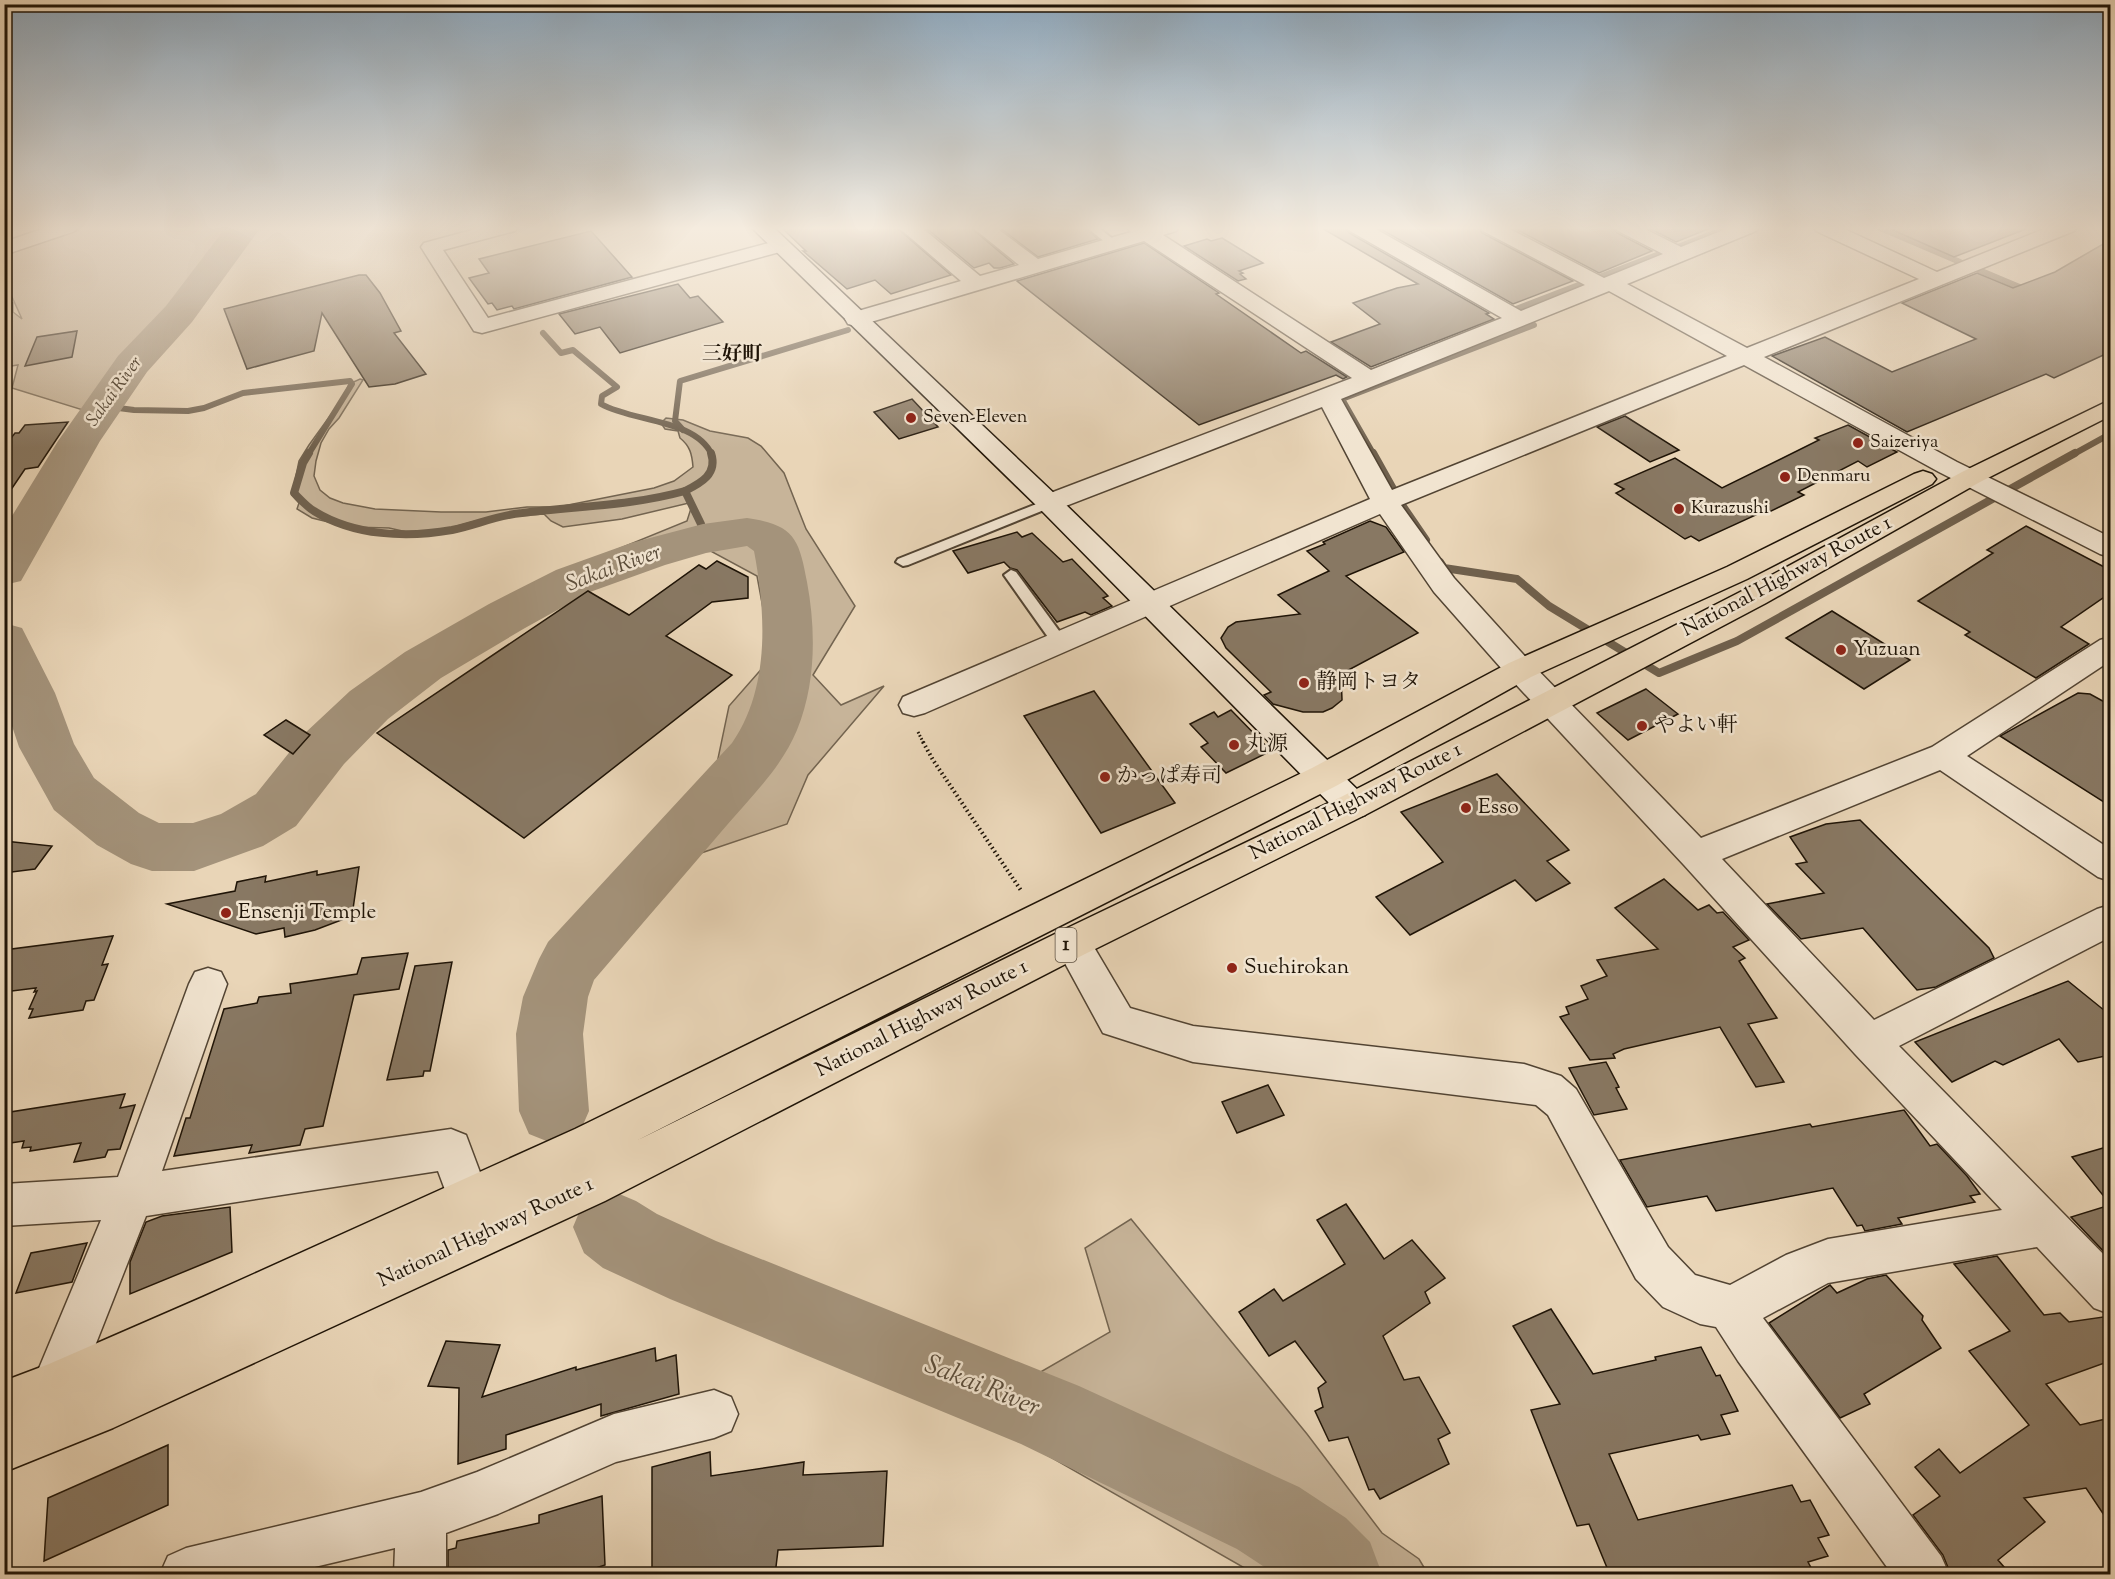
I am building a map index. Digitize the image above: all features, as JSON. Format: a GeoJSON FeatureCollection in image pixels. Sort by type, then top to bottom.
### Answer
{"type":"FeatureCollection","features":[{"type":"Feature","properties":{"kind":"highway","name":"National Highway Route 1"},"geometry":{"type":"LineString","coordinates":[[4,1448],[96,1411],[590,1186],[1072,943],[1353,806],[1550,701],[1756,596],[1960,472],[2110,385]]}},
{"type":"Feature","properties":{"kind":"highway","name":"National Highway Route 1"},"geometry":{"type":"LineString","coordinates":[[4,1405],[56,1385],[591,1143],[1324,777],[1520,670],[1960,472],[2110,408]]}},
{"type":"Feature","properties":{"kind":"street"},"geometry":{"type":"LineString","coordinates":[[466,301],[482,326],[576,301]]}},
{"type":"Feature","properties":{"kind":"street"},"geometry":{"type":"LineString","coordinates":[[837,301],[1049,503],[1353,806]]}},
{"type":"Feature","properties":{"kind":"street"},"geometry":{"type":"LineString","coordinates":[[856,319],[919,301]]}},
{"type":"Feature","properties":{"kind":"street"},"geometry":{"type":"LineString","coordinates":[[1249,301],[1369,379]]}},
{"type":"Feature","properties":{"kind":"street"},"geometry":{"type":"LineString","coordinates":[[1486,301],[1518,319]]}},
{"type":"Feature","properties":{"kind":"street"},"geometry":{"type":"LineString","coordinates":[[1049,503],[1329,396],[1564,301]]}},
{"type":"Feature","properties":{"kind":"street"},"geometry":{"type":"LineString","coordinates":[[1638,301],[1960,472],[2110,548]]}},
{"type":"Feature","properties":{"kind":"street"},"geometry":{"type":"LineString","coordinates":[[914,705],[1385,502],[1886,301]]}},
{"type":"Feature","properties":{"kind":"street"},"geometry":{"type":"LineString","coordinates":[[1329,396],[1385,502],[1444,585],[1520,670],[1869,1042],[2110,1292]]}},
{"type":"Feature","properties":{"kind":"street"},"geometry":{"type":"LineString","coordinates":[[1696,855],[1943,756],[2110,647]]}},
{"type":"Feature","properties":{"kind":"street"},"geometry":{"type":"LineString","coordinates":[[1943,756],[2110,867]]}},
{"type":"Feature","properties":{"kind":"street"},"geometry":{"type":"LineString","coordinates":[[1869,1042],[2110,920]]}},
{"type":"Feature","properties":{"kind":"street"},"geometry":{"type":"LineString","coordinates":[[1072,943],[1117,1021],[1193,1044],[1524,1083],[1547,1089],[1562,1102],[1652,1263],[1679,1291],[1700,1301],[1730,1308],[1756,1298],[1802,1271],[1828,1261],[2046,1224]]}},
{"type":"Feature","properties":{"kind":"street"},"geometry":{"type":"LineString","coordinates":[[56,1385],[132,1197],[208,984]]}},
{"type":"Feature","properties":{"kind":"street"},"geometry":{"type":"LineString","coordinates":[[4,1205],[132,1197],[451,1149],[469,1199]]}},
{"type":"Feature","properties":{"kind":"street"},"geometry":{"type":"LineString","coordinates":[[1730,1308],[1754,1345],[1923,1575]]}},
{"type":"Feature","properties":{"kind":"street"},"geometry":{"type":"LineString","coordinates":[[186,1575],[298,1560],[480,1496],[614,1438],[714,1414]]}},
{"type":"Feature","properties":{"kind":"street"},"geometry":{"type":"LineString","coordinates":[[420,1575],[421,1517]]}},
{"type":"Feature","properties":{"kind":"lane"},"geometry":{"type":"LineString","coordinates":[[903,562],[1049,503]]}},
{"type":"Feature","properties":{"kind":"lane"},"geometry":{"type":"LineString","coordinates":[[1011,575],[1060,643]]}},
{"type":"Feature","properties":{"kind":"path"},"geometry":{"type":"LineString","coordinates":[[914,705],[913,716],[917,730],[933,760],[1040,918]]}},
{"type":"Feature","properties":{"kind":"shaded area"},"geometry":{"type":"Polygon","coordinates":[[[5,301],[13,303],[13,312],[22,319],[14,301],[178,301],[86,411],[12,388],[18,365],[5,367],[5,301]]]}},
{"type":"Feature","properties":{"kind":"shaded area"},"geometry":{"type":"Polygon","coordinates":[[[363,380],[321,443],[314,476],[320,490],[330,498],[375,509],[486,512],[527,507],[558,507],[654,488],[674,481],[693,467],[690,451],[680,438],[678,431],[665,429],[661,423],[666,418],[683,420],[710,431],[748,438],[761,446],[784,473],[806,529],[855,606],[813,675],[841,705],[884,686],[808,775],[787,824],[698,854],[729,706],[772,657],[757,576],[707,549],[614,569],[601,556],[687,521],[693,502],[622,519],[563,527],[551,521],[544,514],[487,518],[416,534],[389,528],[349,527],[312,518],[297,509],[299,503],[292,495],[299,461],[343,398],[349,384],[363,380]]]}},
{"type":"Feature","properties":{"kind":"shaded area"},"geometry":{"type":"Polygon","coordinates":[[[1131,1219],[1307,1434],[1382,1533],[1419,1559],[1428,1574],[1255,1574],[1017,1438],[1037,1374],[1110,1332],[1085,1248],[1131,1219]]]}},
{"type":"Feature","properties":{"kind":"building"},"geometry":{"type":"Polygon","coordinates":[[[257,301],[384,301],[401,331],[394,333],[426,374],[395,384],[369,387],[322,313],[314,351],[247,369],[224,309],[257,301]]]}},
{"type":"Feature","properties":{"kind":"building"},"geometry":{"type":"Polygon","coordinates":[[[486,301],[545,301],[514,309],[512,306],[497,310],[492,303],[488,304],[486,301]]]}},
{"type":"Feature","properties":{"kind":"building"},"geometry":{"type":"Polygon","coordinates":[[[612,301],[703,301],[723,322],[620,353],[600,327],[575,334],[559,314],[612,301]]]}},
{"type":"Feature","properties":{"kind":"building"},"geometry":{"type":"Polygon","coordinates":[[[1042,301],[1226,301],[1301,353],[1306,351],[1347,377],[1343,379],[1336,375],[1199,425],[1042,301]]]}},
{"type":"Feature","properties":{"kind":"building"},"geometry":{"type":"Polygon","coordinates":[[[1360,301],[1467,301],[1489,313],[1486,314],[1494,319],[1371,367],[1331,342],[1380,324],[1353,303],[1360,301]]]}},
{"type":"Feature","properties":{"kind":"building"},"geometry":{"type":"Polygon","coordinates":[[[1507,301],[1522,301],[1513,304],[1507,301]]]}},
{"type":"Feature","properties":{"kind":"building"},"geometry":{"type":"Polygon","coordinates":[[[1908,301],[2110,301],[2110,352],[2054,378],[2046,374],[1907,432],[1772,356],[1825,337],[1892,372],[1976,339],[1902,303],[1908,301]]]}},
{"type":"Feature","properties":{"kind":"building"},"geometry":{"type":"Polygon","coordinates":[[[77,331],[72,357],[25,366],[37,337],[77,331]]]}},
{"type":"Feature","properties":{"kind":"building"},"geometry":{"type":"Polygon","coordinates":[[[912,399],[938,427],[899,439],[874,412],[912,399]]]}},
{"type":"Feature","properties":{"kind":"building"},"geometry":{"type":"Polygon","coordinates":[[[1625,416],[1679,450],[1650,462],[1597,427],[1625,416]]]}},
{"type":"Feature","properties":{"kind":"building"},"geometry":{"type":"Polygon","coordinates":[[[68,422],[38,467],[25,469],[4,500],[4,447],[15,433],[19,433],[25,425],[68,422]]]}},
{"type":"Feature","properties":{"kind":"building"},"geometry":{"type":"Polygon","coordinates":[[[1848,425],[1897,452],[1867,467],[1858,461],[1798,492],[1804,495],[1699,541],[1691,536],[1685,539],[1616,493],[1624,489],[1615,484],[1675,458],[1722,488],[1819,440],[1815,438],[1848,425]]]}},
{"type":"Feature","properties":{"kind":"building"},"geometry":{"type":"Polygon","coordinates":[[[1370,521],[1386,527],[1404,552],[1346,576],[1418,633],[1341,674],[1342,700],[1332,708],[1323,712],[1303,712],[1273,704],[1264,695],[1271,692],[1226,648],[1221,638],[1228,627],[1236,622],[1300,614],[1278,595],[1329,571],[1307,551],[1370,521]]]}},
{"type":"Feature","properties":{"kind":"building"},"geometry":{"type":"Polygon","coordinates":[[[2026,526],[2110,570],[2110,593],[2061,627],[2089,644],[2036,678],[1965,635],[1970,632],[1918,601],[1993,553],[1987,550],[2026,526]]]}},
{"type":"Feature","properties":{"kind":"building"},"geometry":{"type":"Polygon","coordinates":[[[1017,532],[1022,537],[1032,533],[1063,562],[1072,559],[1108,596],[1103,598],[1112,606],[1091,615],[1085,612],[1057,622],[1017,570],[1010,568],[1004,562],[968,573],[953,551],[1017,532]]]}},
{"type":"Feature","properties":{"kind":"building"},"geometry":{"type":"Polygon","coordinates":[[[717,561],[748,577],[748,598],[712,602],[666,636],[732,675],[524,838],[377,733],[588,591],[629,615],[699,565],[706,569],[717,561]]]}},
{"type":"Feature","properties":{"kind":"building"},"geometry":{"type":"Polygon","coordinates":[[[1832,611],[1910,660],[1864,689],[1786,638],[1832,611]]]}},
{"type":"Feature","properties":{"kind":"building"},"geometry":{"type":"Polygon","coordinates":[[[1646,689],[1678,714],[1628,740],[1597,713],[1646,689]]]}},
{"type":"Feature","properties":{"kind":"building"},"geometry":{"type":"Polygon","coordinates":[[[1094,691],[1175,803],[1101,833],[1024,716],[1094,691]]]}},
{"type":"Feature","properties":{"kind":"building"},"geometry":{"type":"Polygon","coordinates":[[[2078,693],[2090,694],[2110,705],[2110,806],[2000,736],[2078,693]]]}},
{"type":"Feature","properties":{"kind":"building"},"geometry":{"type":"Polygon","coordinates":[[[1231,710],[1271,751],[1226,773],[1201,747],[1208,743],[1190,724],[1214,712],[1218,717],[1231,710]]]}},
{"type":"Feature","properties":{"kind":"building"},"geometry":{"type":"Polygon","coordinates":[[[286,720],[310,735],[293,754],[264,735],[286,720]]]}},
{"type":"Feature","properties":{"kind":"building"},"geometry":{"type":"Polygon","coordinates":[[[1497,774],[1569,850],[1547,861],[1570,883],[1536,901],[1515,880],[1410,935],[1376,897],[1443,862],[1401,812],[1497,774]]]}},
{"type":"Feature","properties":{"kind":"building"},"geometry":{"type":"Polygon","coordinates":[[[1860,820],[1989,948],[1994,958],[1936,987],[1917,990],[1863,928],[1801,939],[1767,904],[1824,893],[1796,864],[1807,862],[1790,837],[1826,824],[1860,820]]]}},
{"type":"Feature","properties":{"kind":"building"},"geometry":{"type":"Polygon","coordinates":[[[4,841],[52,846],[35,869],[4,873],[4,841]]]}},
{"type":"Feature","properties":{"kind":"building"},"geometry":{"type":"Polygon","coordinates":[[[359,867],[352,916],[315,930],[285,937],[284,928],[256,934],[167,904],[235,891],[237,882],[266,876],[265,882],[317,871],[317,875],[359,867]]]}},
{"type":"Feature","properties":{"kind":"building"},"geometry":{"type":"Polygon","coordinates":[[[1664,879],[1698,910],[1709,905],[1717,913],[1723,912],[1749,940],[1733,947],[1745,958],[1739,961],[1777,1018],[1748,1024],[1784,1082],[1756,1087],[1720,1027],[1624,1049],[1613,1054],[1615,1058],[1590,1060],[1560,1017],[1569,1014],[1566,1007],[1588,999],[1581,986],[1607,976],[1597,960],[1658,949],[1615,908],[1664,879]]]}},
{"type":"Feature","properties":{"kind":"building"},"geometry":{"type":"Polygon","coordinates":[[[113,936],[102,965],[108,964],[94,1000],[86,1001],[83,1010],[29,1018],[33,1009],[29,1009],[37,991],[34,992],[36,988],[4,992],[4,950],[113,936]]]}},
{"type":"Feature","properties":{"kind":"building"},"geometry":{"type":"Polygon","coordinates":[[[408,953],[399,989],[354,995],[323,1126],[305,1129],[300,1145],[249,1153],[252,1145],[174,1156],[186,1118],[190,1118],[224,1009],[257,1003],[259,997],[291,993],[290,984],[357,974],[362,958],[408,953]]]}},
{"type":"Feature","properties":{"kind":"building"},"geometry":{"type":"Polygon","coordinates":[[[452,962],[430,1071],[424,1071],[423,1076],[387,1080],[415,966],[452,962]]]}},
{"type":"Feature","properties":{"kind":"building"},"geometry":{"type":"Polygon","coordinates":[[[2068,981],[2110,1015],[2110,1055],[2078,1062],[2059,1039],[2003,1065],[1995,1061],[1952,1082],[1915,1042],[2068,981]]]}},
{"type":"Feature","properties":{"kind":"building"},"geometry":{"type":"Polygon","coordinates":[[[1606,1062],[1627,1109],[1594,1115],[1569,1068],[1606,1062]]]}},
{"type":"Feature","properties":{"kind":"building"},"geometry":{"type":"Polygon","coordinates":[[[1268,1085],[1284,1115],[1237,1133],[1222,1102],[1268,1085]]]}},
{"type":"Feature","properties":{"kind":"building"},"geometry":{"type":"Polygon","coordinates":[[[125,1094],[120,1108],[135,1105],[120,1149],[108,1150],[105,1157],[74,1162],[81,1143],[30,1151],[31,1147],[22,1148],[24,1141],[4,1144],[4,1113],[125,1094]]]}},
{"type":"Feature","properties":{"kind":"building"},"geometry":{"type":"Polygon","coordinates":[[[1904,1110],[1930,1146],[1937,1144],[1967,1176],[1980,1194],[1970,1196],[1975,1202],[1898,1218],[1902,1224],[1865,1231],[1862,1225],[1857,1226],[1833,1188],[1716,1211],[1707,1196],[1647,1207],[1620,1160],[1810,1124],[1812,1127],[1904,1110]]]}},
{"type":"Feature","properties":{"kind":"building"},"geometry":{"type":"Polygon","coordinates":[[[2110,1146],[2110,1204],[2072,1157],[2110,1146]]]}},
{"type":"Feature","properties":{"kind":"building"},"geometry":{"type":"Polygon","coordinates":[[[1346,1204],[1384,1259],[1412,1240],[1445,1278],[1425,1292],[1430,1303],[1383,1336],[1404,1380],[1419,1377],[1450,1433],[1438,1439],[1449,1464],[1380,1499],[1374,1489],[1369,1490],[1348,1437],[1329,1441],[1315,1411],[1323,1407],[1318,1388],[1326,1382],[1295,1341],[1269,1356],[1239,1312],[1274,1289],[1283,1301],[1345,1264],[1317,1220],[1346,1204]]]}},
{"type":"Feature","properties":{"kind":"building"},"geometry":{"type":"Polygon","coordinates":[[[2110,1205],[2110,1258],[2071,1217],[2110,1205]]]}},
{"type":"Feature","properties":{"kind":"building"},"geometry":{"type":"Polygon","coordinates":[[[230,1207],[232,1252],[130,1294],[130,1262],[146,1222],[162,1216],[230,1207]]]}},
{"type":"Feature","properties":{"kind":"building"},"geometry":{"type":"Polygon","coordinates":[[[87,1243],[72,1282],[16,1293],[31,1253],[87,1243]]]}},
{"type":"Feature","properties":{"kind":"building"},"geometry":{"type":"Polygon","coordinates":[[[1997,1256],[2044,1315],[2060,1313],[2069,1322],[2110,1316],[2110,1361],[2046,1384],[2080,1425],[2110,1418],[2110,1524],[2086,1488],[2024,1498],[2045,1522],[1998,1560],[2011,1575],[1951,1575],[1943,1555],[1913,1515],[1940,1496],[1915,1467],[1939,1449],[1960,1473],[2029,1425],[1969,1351],[2010,1331],[1954,1264],[1997,1256]]]}},
{"type":"Feature","properties":{"kind":"building"},"geometry":{"type":"Polygon","coordinates":[[[1886,1275],[1923,1316],[1922,1320],[1941,1348],[1864,1394],[1870,1404],[1840,1418],[1769,1323],[1830,1285],[1837,1293],[1867,1279],[1886,1275]]]}},
{"type":"Feature","properties":{"kind":"building"},"geometry":{"type":"Polygon","coordinates":[[[1551,1309],[1593,1374],[1701,1347],[1716,1376],[1720,1375],[1738,1411],[1721,1415],[1730,1434],[1701,1440],[1698,1435],[1609,1454],[1638,1520],[1792,1485],[1801,1502],[1810,1500],[1829,1535],[1818,1538],[1828,1556],[1808,1562],[1815,1575],[1610,1575],[1589,1524],[1577,1526],[1531,1410],[1560,1404],[1513,1326],[1551,1309]]]}},
{"type":"Feature","properties":{"kind":"building"},"geometry":{"type":"Polygon","coordinates":[[[446,1341],[500,1345],[482,1397],[576,1367],[576,1370],[655,1348],[656,1361],[676,1355],[679,1394],[601,1416],[601,1404],[506,1435],[506,1449],[458,1464],[459,1388],[428,1386],[446,1341]]]}},
{"type":"Feature","properties":{"kind":"building"},"geometry":{"type":"Polygon","coordinates":[[[168,1445],[168,1505],[44,1561],[48,1498],[168,1445]]]}},
{"type":"Feature","properties":{"kind":"building"},"geometry":{"type":"Polygon","coordinates":[[[710,1452],[711,1476],[804,1462],[803,1475],[887,1471],[883,1546],[778,1550],[775,1575],[652,1575],[652,1467],[710,1452]]]}},
{"type":"Feature","properties":{"kind":"building"},"geometry":{"type":"Polygon","coordinates":[[[602,1496],[605,1565],[575,1575],[448,1575],[448,1550],[456,1548],[457,1541],[539,1523],[539,1515],[602,1496]]]}},
{"type":"Feature","properties":{"kind":"waterway","name":"Sakai River"},"geometry":{"type":"LineString","coordinates":[[4,570],[79,441],[132,364],[189,301]]}},
{"type":"Feature","properties":{"kind":"waterway"},"geometry":{"type":"LineString","coordinates":[[1516,309],[1538,301]]}},
{"type":"Feature","properties":{"kind":"waterway"},"geometry":{"type":"LineString","coordinates":[[1374,455],[1342,399],[1534,325]]}},
{"type":"Feature","properties":{"kind":"waterway"},"geometry":{"type":"LineString","coordinates":[[683,430],[675,421],[680,381],[848,330]]}},
{"type":"Feature","properties":{"kind":"waterway"},"geometry":{"type":"LineString","coordinates":[[543,333],[561,353],[573,350],[617,387],[602,396],[601,404],[692,434],[704,443],[711,454]]}},
{"type":"Feature","properties":{"kind":"waterway"},"geometry":{"type":"LineString","coordinates":[[103,406],[134,410],[188,411],[204,408],[243,393],[350,381],[352,384],[308,455]]}},
{"type":"Feature","properties":{"kind":"waterway"},"geometry":{"type":"LineString","coordinates":[[2072,455],[2110,434]]}},
{"type":"Feature","properties":{"kind":"waterway"},"geometry":{"type":"LineString","coordinates":[[309,453],[303,463],[294,493],[314,511],[330,519],[346,526],[381,533],[435,533],[513,514],[624,503],[685,491]]}},
{"type":"Feature","properties":{"kind":"waterway"},"geometry":{"type":"LineString","coordinates":[[1373,453],[1402,505],[1426,540]]}},
{"type":"Feature","properties":{"kind":"waterway"},"geometry":{"type":"LineString","coordinates":[[1440,562],[1444,568],[1517,579],[1549,606],[1659,673],[1737,641],[2075,453]]}},
{"type":"Feature","properties":{"kind":"waterway"},"geometry":{"type":"LineString","coordinates":[[685,491],[707,477],[712,467],[711,454]]}},
{"type":"Feature","properties":{"kind":"waterway"},"geometry":{"type":"LineString","coordinates":[[685,491],[701,524],[703,539]]}},
{"type":"Feature","properties":{"kind":"waterway","name":"Sakai River"},"geometry":{"type":"LineString","coordinates":[[4,640],[28,693],[47,747],[74,794],[118,829],[152,847],[194,847],[242,830],[276,810],[324,749],[369,705],[423,665],[573,581],[648,554],[703,539],[747,532],[760,534],[775,543],[787,608],[787,653],[784,684],[770,730],[752,758],[571,961],[555,997],[552,1016],[550,1072],[554,1111]]}},
{"type":"Feature","properties":{"kind":"waterway","name":"Sakai River"},"geometry":{"type":"LineString","coordinates":[[610,1227],[630,1241],[697,1272],[1050,1415],[1268,1518],[1315,1549],[1338,1574]]}},
{"type":"Feature","properties":{"kind":"place","name":"Seven-Eleven"},"geometry":{"type":"Point","coordinates":[911,418]}},
{"type":"Feature","properties":{"kind":"place","name":"Saizeriya"},"geometry":{"type":"Point","coordinates":[1858,443]}},
{"type":"Feature","properties":{"kind":"place","name":"Denmaru"},"geometry":{"type":"Point","coordinates":[1785,477]}},
{"type":"Feature","properties":{"kind":"place","name":"Kurazushi"},"geometry":{"type":"Point","coordinates":[1679,509]}},
{"type":"Feature","properties":{"kind":"place","name":"Yuzuan"},"geometry":{"type":"Point","coordinates":[1841,650]}},
{"type":"Feature","properties":{"kind":"place","name":"静岡トヨタ"},"geometry":{"type":"Point","coordinates":[1304,683]}},
{"type":"Feature","properties":{"kind":"place","name":"やよい軒"},"geometry":{"type":"Point","coordinates":[1642,726]}},
{"type":"Feature","properties":{"kind":"place","name":"丸源"},"geometry":{"type":"Point","coordinates":[1234,745]}},
{"type":"Feature","properties":{"kind":"place","name":"かっぱ寿司"},"geometry":{"type":"Point","coordinates":[1105,777]}},
{"type":"Feature","properties":{"kind":"place","name":"Esso"},"geometry":{"type":"Point","coordinates":[1466,808]}},
{"type":"Feature","properties":{"kind":"place","name":"Ensenji Temple"},"geometry":{"type":"Point","coordinates":[226,913]}},
{"type":"Feature","properties":{"kind":"place","name":"Suehirokan"},"geometry":{"type":"Point","coordinates":[1232,968]}},
{"type":"Feature","properties":{"kind":"district","name":"三好町"},"geometry":{"type":"Point","coordinates":[732,355]}}]}
